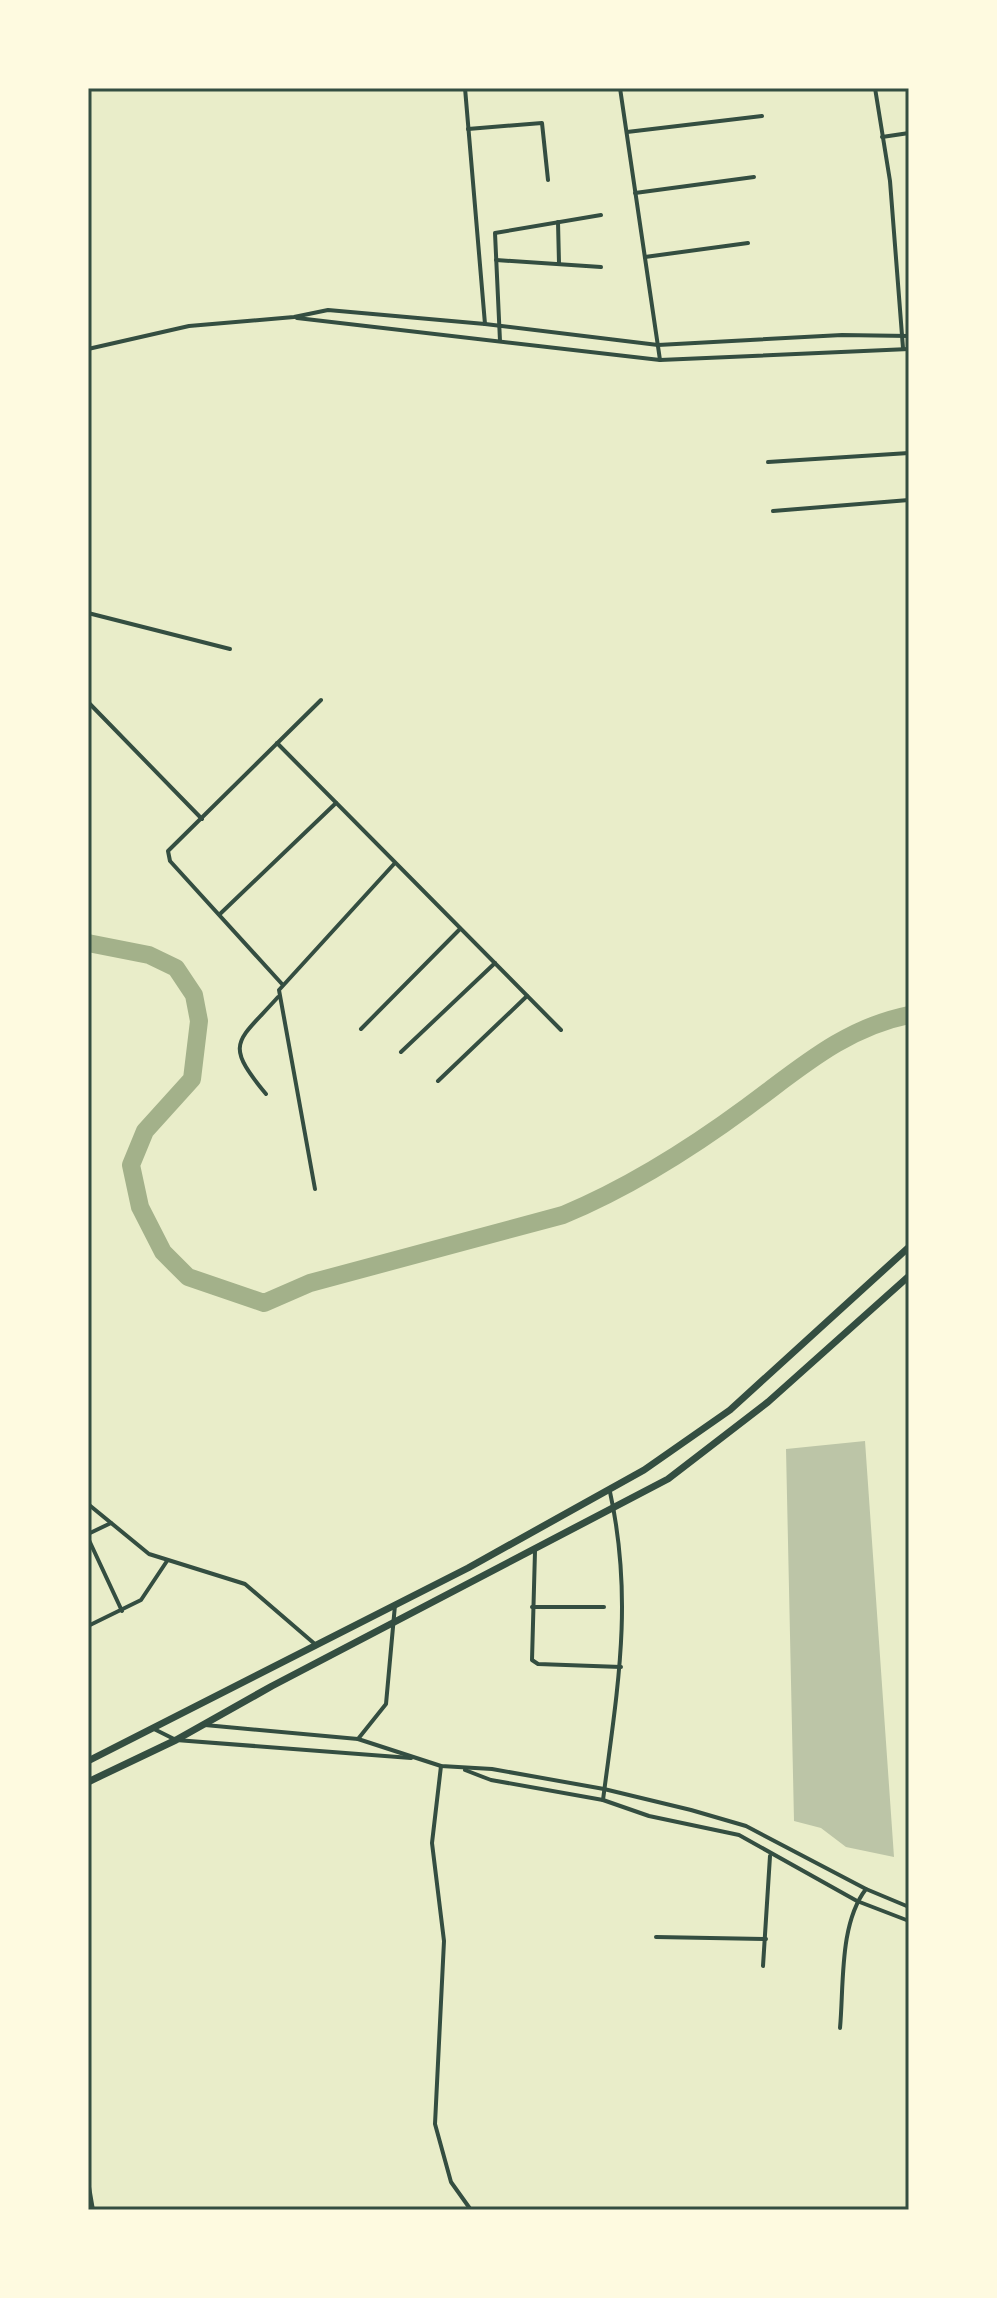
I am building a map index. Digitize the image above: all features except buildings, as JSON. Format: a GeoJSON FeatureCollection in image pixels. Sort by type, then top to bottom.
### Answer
{"type":"FeatureCollection","features":[{"type":"Feature","properties":{"kind":"main road"},"geometry":{"type":"LineString","coordinates":[[88,1761],[395,1605],[558,1516],[610,1492],[730,1410],[909,1247]]}},
{"type":"Feature","properties":{"kind":"main road"},"geometry":{"type":"LineString","coordinates":[[88,1782],[176,1740],[668,1479],[768,1402],[909,1276]]}},
{"type":"Feature","properties":{"kind":"street"},"geometry":{"type":"LineString","coordinates":[[465,88],[485,324]]}},
{"type":"Feature","properties":{"kind":"street"},"geometry":{"type":"LineString","coordinates":[[620,88],[660,360]]}},
{"type":"Feature","properties":{"kind":"street"},"geometry":{"type":"LineString","coordinates":[[294,317],[660,360],[906,348],[902,336],[875,88]]}},
{"type":"Feature","properties":{"kind":"street"},"geometry":{"type":"LineString","coordinates":[[627,132],[762,116]]}},
{"type":"Feature","properties":{"kind":"street"},"geometry":{"type":"LineString","coordinates":[[468,129],[542,123],[548,180]]}},
{"type":"Feature","properties":{"kind":"street"},"geometry":{"type":"LineString","coordinates":[[882,137],[909,133]]}},
{"type":"Feature","properties":{"kind":"street"},"geometry":{"type":"LineString","coordinates":[[635,193],[754,177]]}},
{"type":"Feature","properties":{"kind":"street"},"geometry":{"type":"LineString","coordinates":[[500,341],[493,238],[498,230],[601,215]]}},
{"type":"Feature","properties":{"kind":"street"},"geometry":{"type":"LineString","coordinates":[[558,222],[559,263]]}},
{"type":"Feature","properties":{"kind":"street"},"geometry":{"type":"LineString","coordinates":[[645,257],[748,243]]}},
{"type":"Feature","properties":{"kind":"street"},"geometry":{"type":"LineString","coordinates":[[496,260],[601,267]]}},
{"type":"Feature","properties":{"kind":"street"},"geometry":{"type":"LineString","coordinates":[[88,349],[189,326],[294,317],[328,310],[485,324],[658,345],[842,335],[909,336]]}},
{"type":"Feature","properties":{"kind":"street"},"geometry":{"type":"LineString","coordinates":[[768,462],[909,453]]}},
{"type":"Feature","properties":{"kind":"street"},"geometry":{"type":"LineString","coordinates":[[773,511],[909,500]]}},
{"type":"Feature","properties":{"kind":"street"},"geometry":{"type":"LineString","coordinates":[[88,613],[230,649]]}},
{"type":"Feature","properties":{"kind":"street"},"geometry":{"type":"LineString","coordinates":[[282,984],[221,913],[170,861],[168,851],[321,700]]}},
{"type":"Feature","properties":{"kind":"street"},"geometry":{"type":"LineString","coordinates":[[88,702],[202,819]]}},
{"type":"Feature","properties":{"kind":"street"},"geometry":{"type":"LineString","coordinates":[[277,743],[561,1030]]}},
{"type":"Feature","properties":{"kind":"street"},"geometry":{"type":"LineString","coordinates":[[221,913],[336,803]]}},
{"type":"Feature","properties":{"kind":"street"},"geometry":{"type":"LineString","coordinates":[[266,1094],[240,1063],[242,1038],[278,997],[282,984],[395,863]]}},
{"type":"Feature","properties":{"kind":"street"},"geometry":{"type":"LineString","coordinates":[[361,1029],[460,929]]}},
{"type":"Feature","properties":{"kind":"street"},"geometry":{"type":"LineString","coordinates":[[401,1052],[495,963]]}},
{"type":"Feature","properties":{"kind":"street"},"geometry":{"type":"LineString","coordinates":[[438,1081],[527,996]]}},
{"type":"Feature","properties":{"kind":"street"},"geometry":{"type":"LineString","coordinates":[[278,997],[315,1189]]}},
{"type":"Feature","properties":{"kind":"street"},"geometry":{"type":"LineString","coordinates":[[603,1800],[621,1667],[623,1589],[610,1492]]}},
{"type":"Feature","properties":{"kind":"street"},"geometry":{"type":"LineString","coordinates":[[88,1504],[149,1554],[200,1567],[245,1584],[316,1645]]}},
{"type":"Feature","properties":{"kind":"street"},"geometry":{"type":"LineString","coordinates":[[111,1523],[88,1536],[122,1611]]}},
{"type":"Feature","properties":{"kind":"street"},"geometry":{"type":"LineString","coordinates":[[535,1551],[530,1654],[534,1662],[621,1667]]}},
{"type":"Feature","properties":{"kind":"street"},"geometry":{"type":"LineString","coordinates":[[88,1626],[141,1600],[167,1561]]}},
{"type":"Feature","properties":{"kind":"street"},"geometry":{"type":"LineString","coordinates":[[358,1739],[386,1704],[395,1605]]}},
{"type":"Feature","properties":{"kind":"street"},"geometry":{"type":"LineString","coordinates":[[532,1607],[604,1607]]}},
{"type":"Feature","properties":{"kind":"street"},"geometry":{"type":"LineString","coordinates":[[203,1725],[358,1739],[491,1780],[603,1800],[649,1816],[739,1835],[770,1856],[857,1901],[909,1921]]}},
{"type":"Feature","properties":{"kind":"street"},"geometry":{"type":"LineString","coordinates":[[154,1729],[176,1740],[418,1759]]}},
{"type":"Feature","properties":{"kind":"street"},"geometry":{"type":"LineString","coordinates":[[441,1766],[432,1843],[444,1941],[435,2124],[451,2182],[471,2210]]}},
{"type":"Feature","properties":{"kind":"street"},"geometry":{"type":"LineString","coordinates":[[463,1770],[492,1769],[604,1789],[746,1826],[866,1889],[909,1907]]}},
{"type":"Feature","properties":{"kind":"street"},"geometry":{"type":"LineString","coordinates":[[763,1966],[770,1856]]}},
{"type":"Feature","properties":{"kind":"street"},"geometry":{"type":"LineString","coordinates":[[840,2028],[846,1951],[857,1901],[866,1889]]}},
{"type":"Feature","properties":{"kind":"street"},"geometry":{"type":"LineString","coordinates":[[656,1937],[766,1939]]}},
{"type":"Feature","properties":{"kind":"street"},"geometry":{"type":"LineString","coordinates":[[88,2181],[93,2210]]}},
{"type":"Feature","properties":{"kind":"waterway"},"geometry":{"type":"LineString","coordinates":[[88,943],[149,955],[176,968],[194,995],[199,1021],[192,1079],[145,1131],[131,1165],[140,1207],[163,1252],[188,1277],[264,1303],[310,1283],[563,1215],[635,1180],[681,1153],[843,1040],[886,1021],[909,1015]]}}]}
